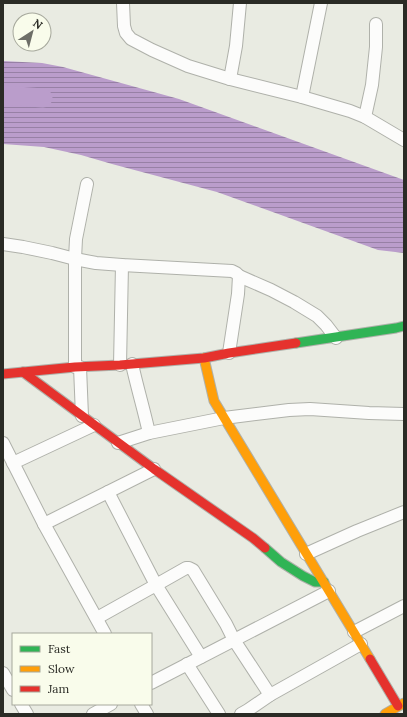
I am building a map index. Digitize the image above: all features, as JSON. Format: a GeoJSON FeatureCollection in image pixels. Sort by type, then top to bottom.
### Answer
{"type":"FeatureCollection","features":[{"type":"Feature","properties":{"kind":"street"},"geometry":{"type":"LineString","coordinates":[[123,3],[124,26],[126,33],[131,39],[152,50],[188,66],[230,79],[324,103],[364,117],[404,140]]}},
{"type":"Feature","properties":{"kind":"street"},"geometry":{"type":"LineString","coordinates":[[230,79],[236,46],[240,3]]}},
{"type":"Feature","properties":{"kind":"street"},"geometry":{"type":"LineString","coordinates":[[302,97],[321,3]]}},
{"type":"Feature","properties":{"kind":"street"},"geometry":{"type":"LineString","coordinates":[[364,117],[372,85],[375,59],[376,24]]}},
{"type":"Feature","properties":{"kind":"street"},"geometry":{"type":"LineString","coordinates":[[82,416],[77,367],[75,259],[76,239],[86,184]]}},
{"type":"Feature","properties":{"kind":"street"},"geometry":{"type":"LineString","coordinates":[[3,244],[45,251],[75,259],[122,265],[232,271],[239,276],[294,302],[317,316],[336,338]]}},
{"type":"Feature","properties":{"kind":"street"},"geometry":{"type":"LineString","coordinates":[[120,365],[122,265]]}},
{"type":"Feature","properties":{"kind":"street"},"geometry":{"type":"LineString","coordinates":[[229,353],[238,294],[239,276]]}},
{"type":"Feature","properties":{"kind":"street"},"geometry":{"type":"LineString","coordinates":[[3,374],[204,358],[404,326]]}},
{"type":"Feature","properties":{"kind":"street"},"geometry":{"type":"LineString","coordinates":[[204,358],[214,400],[224,418],[361,644],[401,704],[385,714]]}},
{"type":"Feature","properties":{"kind":"street"},"geometry":{"type":"LineString","coordinates":[[132,364],[149,433]]}},
{"type":"Feature","properties":{"kind":"street"},"geometry":{"type":"LineString","coordinates":[[23,372],[154,470],[253,538],[281,562],[326,587]]}},
{"type":"Feature","properties":{"kind":"street"},"geometry":{"type":"LineString","coordinates":[[118,443],[149,433],[224,418],[289,410],[310,409],[404,414]]}},
{"type":"Feature","properties":{"kind":"street"},"geometry":{"type":"LineString","coordinates":[[13,463],[94,425]]}},
{"type":"Feature","properties":{"kind":"street"},"geometry":{"type":"LineString","coordinates":[[4,447],[44,524],[104,633]]}},
{"type":"Feature","properties":{"kind":"street"},"geometry":{"type":"LineString","coordinates":[[44,524],[154,470]]}},
{"type":"Feature","properties":{"kind":"street"},"geometry":{"type":"LineString","coordinates":[[108,492],[156,585],[201,657]]}},
{"type":"Feature","properties":{"kind":"street"},"geometry":{"type":"LineString","coordinates":[[306,554],[404,512]]}},
{"type":"Feature","properties":{"kind":"street"},"geometry":{"type":"LineString","coordinates":[[97,618],[186,568],[189,568],[193,570],[234,640],[270,695]]}},
{"type":"Feature","properties":{"kind":"street"},"geometry":{"type":"LineString","coordinates":[[152,682],[234,640],[326,587]]}},
{"type":"Feature","properties":{"kind":"street"},"geometry":{"type":"LineString","coordinates":[[354,632],[404,606]]}},
{"type":"Feature","properties":{"kind":"street"},"geometry":{"type":"LineString","coordinates":[[241,714],[270,695],[361,644]]}},
{"type":"Feature","properties":{"kind":"street"},"geometry":{"type":"LineString","coordinates":[[187,664],[219,714]]}},
{"type":"Feature","properties":{"kind":"street"},"geometry":{"type":"LineString","coordinates":[[3,673],[12,688]]}},
{"type":"Feature","properties":{"kind":"street"},"geometry":{"type":"LineString","coordinates":[[22,705],[27,714]]}},
{"type":"Feature","properties":{"kind":"street"},"geometry":{"type":"LineString","coordinates":[[93,714],[109,705]]}},
{"type":"Feature","properties":{"kind":"street"},"geometry":{"type":"LineString","coordinates":[[142,705],[147,714]]}},
{"type":"Feature","properties":{"kind":"shaded area"},"geometry":{"type":"Polygon","coordinates":[[[3,61],[42,63],[63,67],[179,99],[404,180],[404,253],[378,250],[217,192],[81,155],[44,147],[3,144],[3,101],[17,96],[3,90],[3,61]]]}},
{"type":"Feature","properties":{"kind":"waterway"},"geometry":{"type":"LineString","coordinates":[[3,95],[43,98]]}},
{"type":"Feature","properties":{"kind":"traffic: fast"},"geometry":{"type":"LineString","coordinates":[[296,343],[404,326]]}},
{"type":"Feature","properties":{"kind":"traffic: fast"},"geometry":{"type":"LineString","coordinates":[[265,548],[281,562],[303,576],[315,582],[324,582]]}},
{"type":"Feature","properties":{"kind":"traffic: slow"},"geometry":{"type":"LineString","coordinates":[[204,358],[214,401],[370,659]]}},
{"type":"Feature","properties":{"kind":"traffic: slow"},"geometry":{"type":"LineString","coordinates":[[385,714],[404,703]]}},
{"type":"Feature","properties":{"kind":"traffic: jam"},"geometry":{"type":"LineString","coordinates":[[3,374],[75,367],[204,358],[296,343]]}},
{"type":"Feature","properties":{"kind":"traffic: jam"},"geometry":{"type":"LineString","coordinates":[[23,372],[154,469],[265,548]]}},
{"type":"Feature","properties":{"kind":"traffic: jam"},"geometry":{"type":"LineString","coordinates":[[370,659],[398,706]]}}]}
